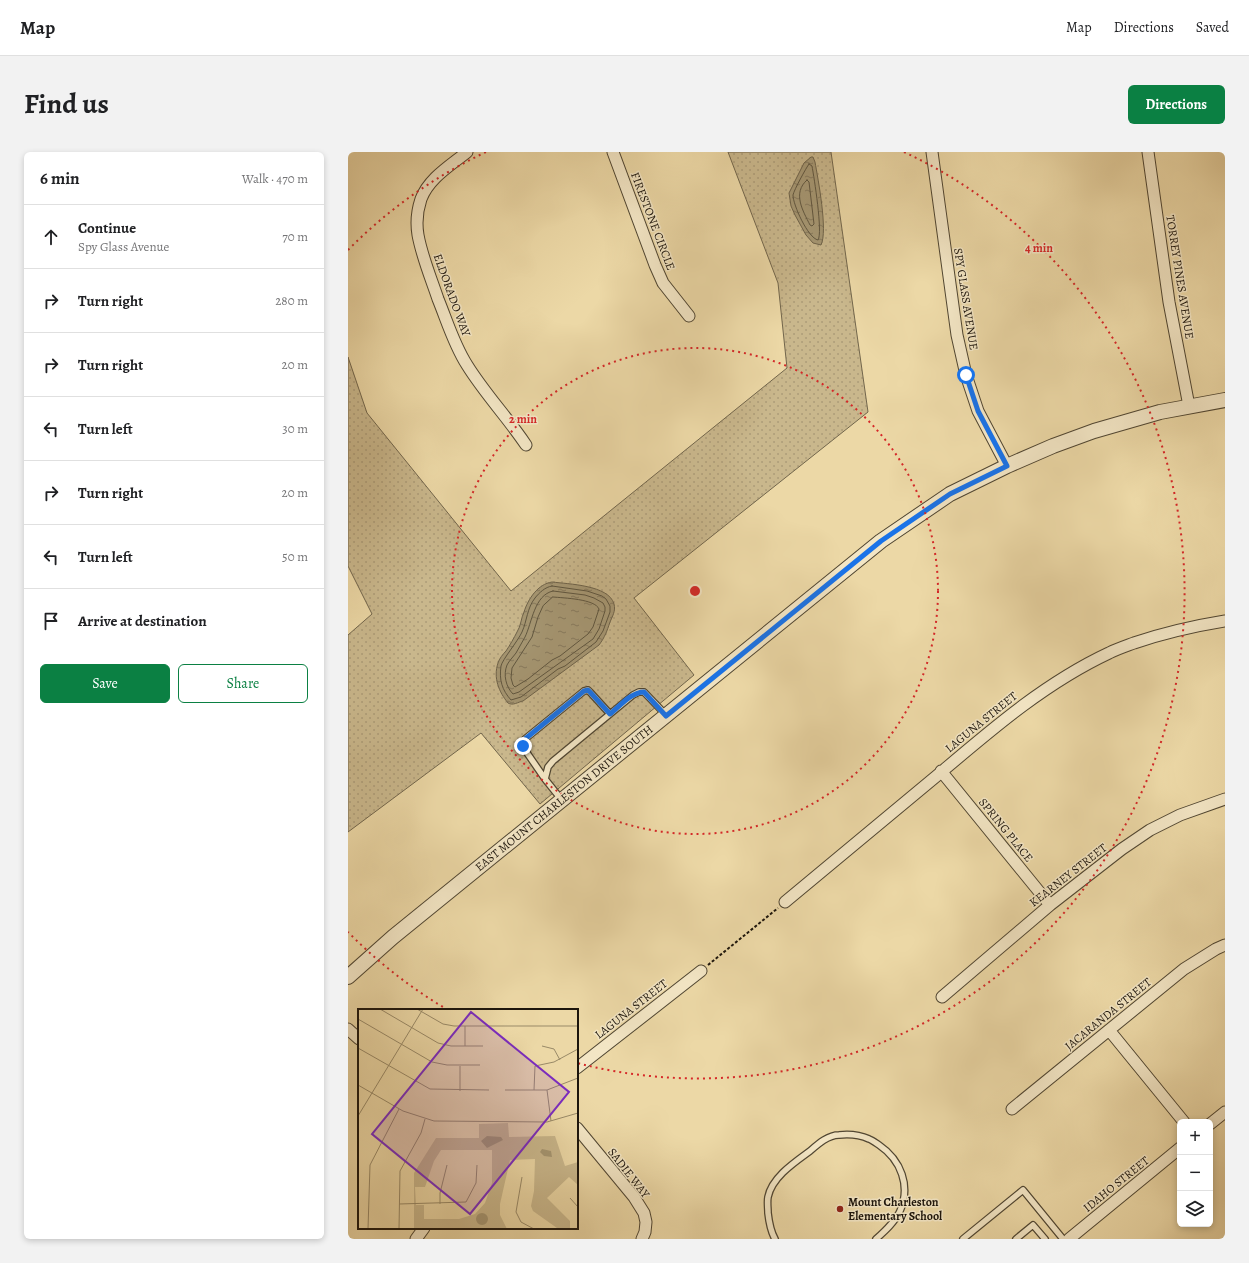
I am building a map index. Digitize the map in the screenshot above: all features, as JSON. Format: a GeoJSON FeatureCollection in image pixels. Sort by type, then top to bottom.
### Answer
{"type":"FeatureCollection","features":[{"type":"Feature","properties":{"kind":"street","name":"ELDORADO WAY"},"geometry":{"type":"LineString","coordinates":[[467,152],[430,183],[422,198],[418,213],[418,235],[424,260],[454,341],[466,364],[482,389],[519,434],[526,446]]}},
{"type":"Feature","properties":{"kind":"street","name":"FIRESTONE CIRCLE"},"geometry":{"type":"LineString","coordinates":[[613,152],[654,265],[663,283],[689,316]]}},
{"type":"Feature","properties":{"kind":"street","name":"SPY GLASS AVENUE"},"geometry":{"type":"LineString","coordinates":[[932,152],[957,335],[966,375],[978,411],[1007,466]]}},
{"type":"Feature","properties":{"kind":"street","name":"TORREY PINES AVENUE"},"geometry":{"type":"LineString","coordinates":[[1148,152],[1169,302],[1189,406]]}},
{"type":"Feature","properties":{"kind":"street","name":"EAST MOUNT CHARLESTON DRIVE SOUTH"},"geometry":{"type":"LineString","coordinates":[[348,977],[393,937],[881,541],[950,494],[1007,466],[1053,446],[1094,431],[1160,412],[1225,400]]}},
{"type":"Feature","properties":{"kind":"street","name":"LAGUNA STREET"},"geometry":{"type":"LineString","coordinates":[[785,902],[966,750],[1046,688],[1073,671],[1110,652],[1159,635],[1198,625],[1225,621]]}},
{"type":"Feature","properties":{"kind":"street","name":"SPRING PLACE"},"geometry":{"type":"LineString","coordinates":[[941,772],[1050,905]]}},
{"type":"Feature","properties":{"kind":"street","name":"KEARNEY STREET"},"geometry":{"type":"LineString","coordinates":[[942,997],[1050,905],[1122,849],[1150,830],[1180,815],[1225,799]]}},
{"type":"Feature","properties":{"kind":"street","name":"JACARANDA STREET"},"geometry":{"type":"LineString","coordinates":[[1012,1109],[1184,969],[1225,945]]}},
{"type":"Feature","properties":{"kind":"street","name":"LAGUNA STREET"},"geometry":{"type":"LineString","coordinates":[[578,1067],[701,971]]}},
{"type":"Feature","properties":{"kind":"street"},"geometry":{"type":"LineString","coordinates":[[348,1028],[358,1038]]}},
{"type":"Feature","properties":{"kind":"street"},"geometry":{"type":"LineString","coordinates":[[1109,1030],[1182,1119]]}},
{"type":"Feature","properties":{"kind":"street"},"geometry":{"type":"LineString","coordinates":[[1213,1122],[1225,1112]]}},
{"type":"Feature","properties":{"kind":"street","name":"SADIE WAY"},"geometry":{"type":"LineString","coordinates":[[578,1129],[634,1197],[644,1213],[646,1222],[645,1232],[642,1239]]}},
{"type":"Feature","properties":{"kind":"street","name":"IDAHO STREET"},"geometry":{"type":"LineString","coordinates":[[1068,1239],[1177,1150]]}},
{"type":"Feature","properties":{"kind":"street"},"geometry":{"type":"LineString","coordinates":[[416,1239],[423,1229]]}},
{"type":"Feature","properties":{"kind":"lane"},"geometry":{"type":"LineString","coordinates":[[561,800],[525,750],[523,742],[584,691],[588,690],[610,714]]}},
{"type":"Feature","properties":{"kind":"lane"},"geometry":{"type":"LineString","coordinates":[[545,779],[548,767],[553,762],[633,695],[639,692],[644,692],[666,716]]}},
{"type":"Feature","properties":{"kind":"lane"},"geometry":{"type":"LineString","coordinates":[[775,1239],[771,1231],[768,1209],[768,1197],[772,1187],[790,1166],[825,1139],[837,1134],[856,1135],[870,1139],[883,1148],[897,1161],[903,1176],[905,1187],[900,1213],[894,1222],[876,1239]]}},
{"type":"Feature","properties":{"kind":"lane"},"geometry":{"type":"LineString","coordinates":[[963,1239],[1023,1190],[1063,1239]]}},
{"type":"Feature","properties":{"kind":"lane"},"geometry":{"type":"LineString","coordinates":[[1016,1239],[1033,1225],[1045,1239]]}},
{"type":"Feature","properties":{"kind":"path"},"geometry":{"type":"LineString","coordinates":[[701,971],[785,902]]}},
{"type":"Feature","properties":{"kind":"shaded area"},"geometry":{"type":"Polygon","coordinates":[[[728,152],[831,152],[868,412],[634,598],[694,675],[540,804],[481,733],[348,832],[348,635],[372,614],[348,566],[348,357],[367,413],[511,591],[787,368],[778,283],[728,152]]]}},
{"type":"Feature","properties":{"kind":"water"},"geometry":{"type":"Polygon","coordinates":[[[813,157],[815,162],[822,205],[823,238],[821,245],[813,243],[806,235],[791,206],[789,193],[804,163],[813,157]]]}},
{"type":"Feature","properties":{"kind":"water"},"geometry":{"type":"Polygon","coordinates":[[[552,582],[587,587],[604,593],[611,598],[614,604],[614,614],[606,634],[599,645],[523,701],[510,704],[502,694],[498,684],[496,674],[499,661],[518,630],[523,614],[531,597],[542,586],[552,582]]]}},
{"type":"Feature","properties":{"kind":"place","name":"Mount Charleston Elementary School"},"geometry":{"type":"Point","coordinates":[840,1209]}},
{"type":"Feature","properties":{"kind":"route"},"geometry":{"type":"LineString","coordinates":[[523,746],[525,739],[584,691],[588,690],[610,714],[633,695],[639,692],[644,692],[666,716],[881,541],[950,494],[1007,466],[978,411],[966,375]]}}]}
